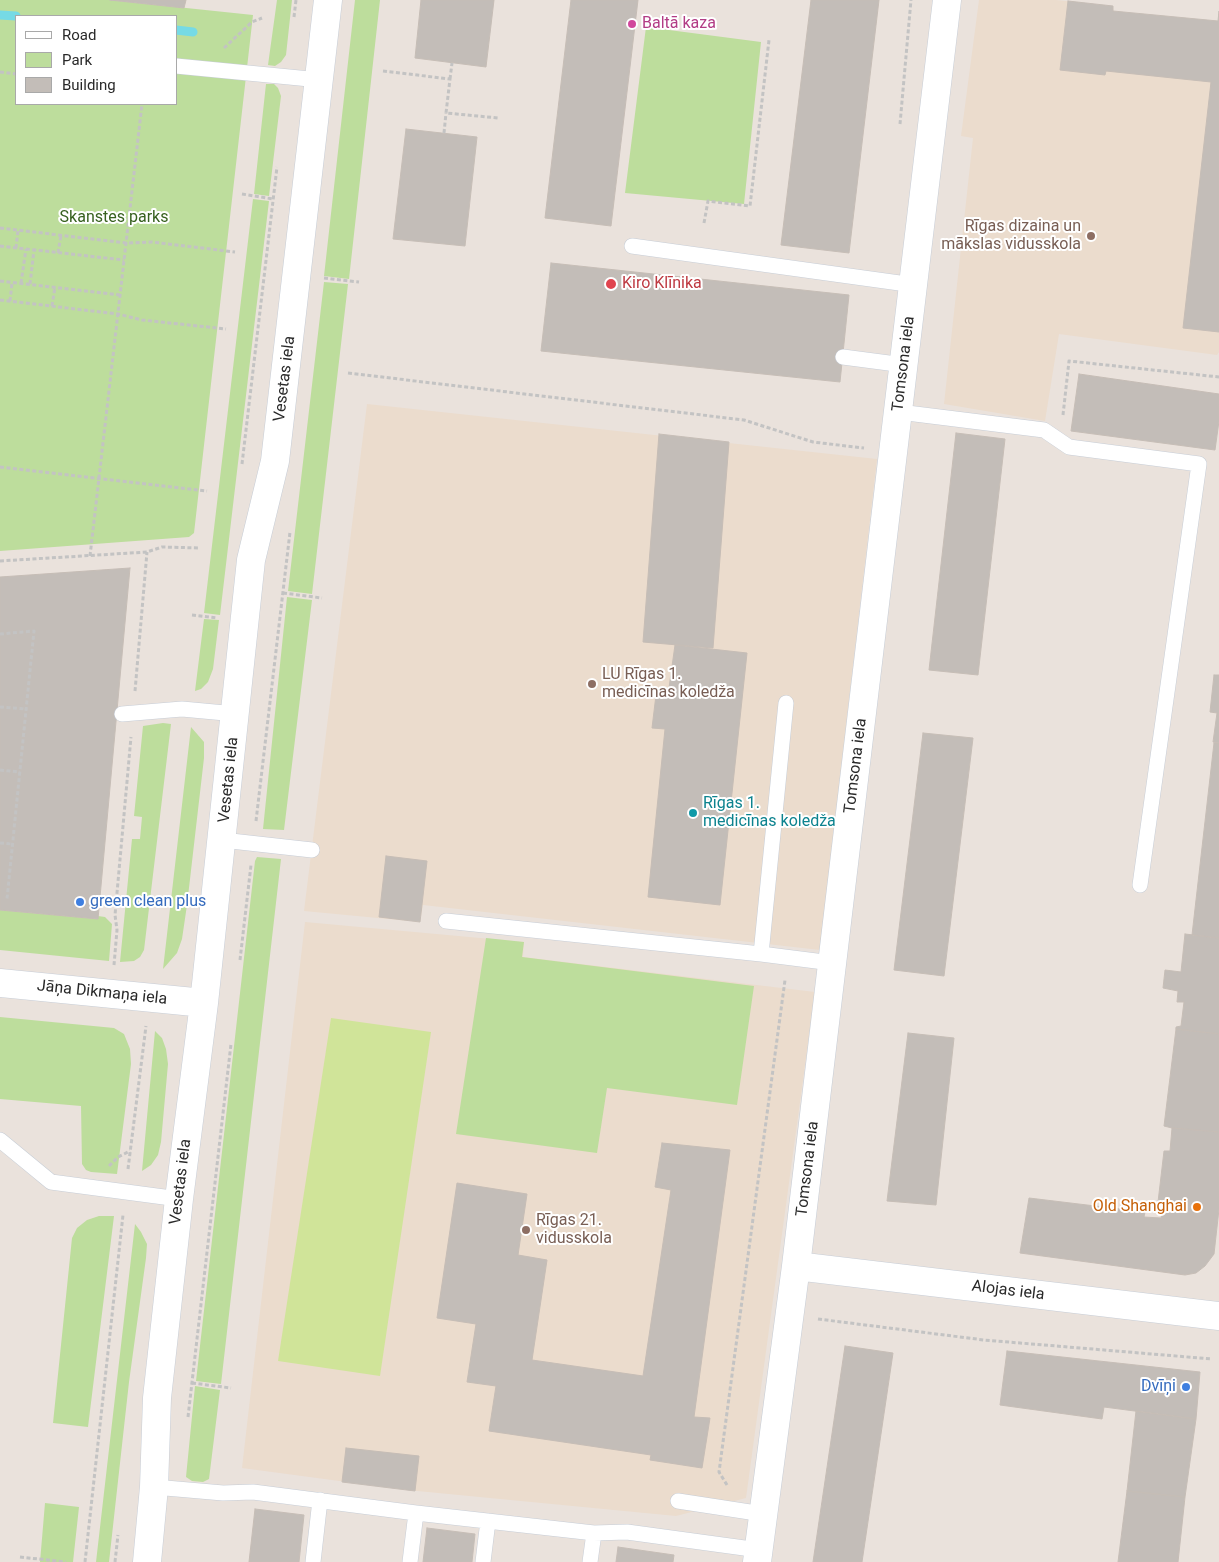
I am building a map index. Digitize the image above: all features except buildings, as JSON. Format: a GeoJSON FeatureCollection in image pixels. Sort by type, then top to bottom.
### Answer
{"type":"FeatureCollection","features":[{"type":"Feature","properties":{"kind":"street","name":"Vesetas iela"},"geometry":{"type":"LineString","coordinates":[[147,1562],[154,1488],[156,1398],[178,1199],[204,1003],[251,560],[275,461],[328,0]]}},
{"type":"Feature","properties":{"kind":"street","name":"Tomsona iela"},"geometry":{"type":"LineString","coordinates":[[758,1556],[790,1316],[947,0]]}},
{"type":"Feature","properties":{"kind":"street","name":"Jāņa Dikmaņa iela"},"geometry":{"type":"LineString","coordinates":[[0,983],[204,1003]]}},
{"type":"Feature","properties":{"kind":"street","name":"Alojas iela"},"geometry":{"type":"LineString","coordinates":[[796,1266],[1219,1316]]}},
{"type":"Feature","properties":{"kind":"lane"},"geometry":{"type":"LineString","coordinates":[[178,66],[320,80]]}},
{"type":"Feature","properties":{"kind":"lane"},"geometry":{"type":"LineString","coordinates":[[632,246],[914,285]]}},
{"type":"Feature","properties":{"kind":"lane"},"geometry":{"type":"LineString","coordinates":[[843,357],[904,365]]}},
{"type":"Feature","properties":{"kind":"lane"},"geometry":{"type":"LineString","coordinates":[[899,412],[1044,430],[1069,447],[1199,464],[1140,885]]}},
{"type":"Feature","properties":{"kind":"lane"},"geometry":{"type":"LineString","coordinates":[[761,954],[786,703]]}},
{"type":"Feature","properties":{"kind":"lane"},"geometry":{"type":"LineString","coordinates":[[122,714],[182,709],[236,714]]}},
{"type":"Feature","properties":{"kind":"lane"},"geometry":{"type":"LineString","coordinates":[[222,840],[312,850]]}},
{"type":"Feature","properties":{"kind":"lane"},"geometry":{"type":"LineString","coordinates":[[446,921],[761,954],[832,964]]}},
{"type":"Feature","properties":{"kind":"lane"},"geometry":{"type":"LineString","coordinates":[[0,1140],[51,1182],[178,1199]]}},
{"type":"Feature","properties":{"kind":"lane"},"geometry":{"type":"LineString","coordinates":[[154,1488],[223,1493],[253,1492],[594,1533],[627,1532],[758,1556]]}},
{"type":"Feature","properties":{"kind":"lane"},"geometry":{"type":"LineString","coordinates":[[313,1562],[320,1500]]}},
{"type":"Feature","properties":{"kind":"lane"},"geometry":{"type":"LineString","coordinates":[[678,1501],[734,1508],[763,1514]]}},
{"type":"Feature","properties":{"kind":"lane"},"geometry":{"type":"LineString","coordinates":[[410,1562],[416,1513]]}},
{"type":"Feature","properties":{"kind":"lane"},"geometry":{"type":"LineString","coordinates":[[483,1562],[488,1521]]}},
{"type":"Feature","properties":{"kind":"lane"},"geometry":{"type":"LineString","coordinates":[[590,1562],[594,1533]]}},
{"type":"Feature","properties":{"kind":"path"},"geometry":{"type":"LineString","coordinates":[[206,69],[222,49],[252,22],[262,18]]}},
{"type":"Feature","properties":{"kind":"path"},"geometry":{"type":"LineString","coordinates":[[704,223],[708,201],[750,206],[769,40]]}},
{"type":"Feature","properties":{"kind":"path"},"geometry":{"type":"LineString","coordinates":[[444,133],[452,63]]}},
{"type":"Feature","properties":{"kind":"path"},"geometry":{"type":"LineString","coordinates":[[383,71],[450,79]]}},
{"type":"Feature","properties":{"kind":"path"},"geometry":{"type":"LineString","coordinates":[[0,72],[15,74]]}},
{"type":"Feature","properties":{"kind":"path"},"geometry":{"type":"LineString","coordinates":[[90,556],[142,105]]}},
{"type":"Feature","properties":{"kind":"path"},"geometry":{"type":"LineString","coordinates":[[446,113],[498,118]]}},
{"type":"Feature","properties":{"kind":"path"},"geometry":{"type":"LineString","coordinates":[[242,194],[273,199]]}},
{"type":"Feature","properties":{"kind":"path"},"geometry":{"type":"LineString","coordinates":[[0,228],[126,242],[152,242],[235,252]]}},
{"type":"Feature","properties":{"kind":"path"},"geometry":{"type":"LineString","coordinates":[[16,248],[18,230]]}},
{"type":"Feature","properties":{"kind":"path"},"geometry":{"type":"LineString","coordinates":[[58,253],[61,235]]}},
{"type":"Feature","properties":{"kind":"path"},"geometry":{"type":"LineString","coordinates":[[0,246],[124,260]]}},
{"type":"Feature","properties":{"kind":"path"},"geometry":{"type":"LineString","coordinates":[[21,283],[26,249]]}},
{"type":"Feature","properties":{"kind":"path"},"geometry":{"type":"LineString","coordinates":[[30,284],[34,250]]}},
{"type":"Feature","properties":{"kind":"path"},"geometry":{"type":"LineString","coordinates":[[320,278],[359,282]]}},
{"type":"Feature","properties":{"kind":"path"},"geometry":{"type":"LineString","coordinates":[[0,281],[120,295]]}},
{"type":"Feature","properties":{"kind":"path"},"geometry":{"type":"LineString","coordinates":[[10,301],[12,282]]}},
{"type":"Feature","properties":{"kind":"path"},"geometry":{"type":"LineString","coordinates":[[52,306],[54,287]]}},
{"type":"Feature","properties":{"kind":"path"},"geometry":{"type":"LineString","coordinates":[[0,300],[118,314],[142,320],[226,329]]}},
{"type":"Feature","properties":{"kind":"path"},"geometry":{"type":"LineString","coordinates":[[1060,442],[1069,361],[1219,377]]}},
{"type":"Feature","properties":{"kind":"path"},"geometry":{"type":"LineString","coordinates":[[348,373],[744,420],[813,442],[894,452]]}},
{"type":"Feature","properties":{"kind":"path"},"geometry":{"type":"LineString","coordinates":[[0,467],[207,491]]}},
{"type":"Feature","properties":{"kind":"path"},"geometry":{"type":"LineString","coordinates":[[239,968],[291,524]]}},
{"type":"Feature","properties":{"kind":"path"},"geometry":{"type":"LineString","coordinates":[[0,561],[147,552],[162,547],[200,548]]}},
{"type":"Feature","properties":{"kind":"path"},"geometry":{"type":"LineString","coordinates":[[283,593],[322,598]]}},
{"type":"Feature","properties":{"kind":"path"},"geometry":{"type":"LineString","coordinates":[[192,615],[225,618]]}},
{"type":"Feature","properties":{"kind":"path"},"geometry":{"type":"LineString","coordinates":[[0,634],[34,631],[7,899]]}},
{"type":"Feature","properties":{"kind":"path"},"geometry":{"type":"LineString","coordinates":[[0,707],[26,709]]}},
{"type":"Feature","properties":{"kind":"path"},"geometry":{"type":"LineString","coordinates":[[0,770],[20,772]]}},
{"type":"Feature","properties":{"kind":"path"},"geometry":{"type":"LineString","coordinates":[[0,843],[12,844]]}},
{"type":"Feature","properties":{"kind":"path"},"geometry":{"type":"LineString","coordinates":[[112,994],[117,930],[115,915]]}},
{"type":"Feature","properties":{"kind":"path"},"geometry":{"type":"LineString","coordinates":[[734,1508],[734,1498],[719,1472],[788,958]]}},
{"type":"Feature","properties":{"kind":"path"},"geometry":{"type":"LineString","coordinates":[[127,1176],[146,1022]]}},
{"type":"Feature","properties":{"kind":"path"},"geometry":{"type":"LineString","coordinates":[[187,1422],[232,1036]]}},
{"type":"Feature","properties":{"kind":"path"},"geometry":{"type":"LineString","coordinates":[[85,1562],[123,1217]]}},
{"type":"Feature","properties":{"kind":"path"},"geometry":{"type":"LineString","coordinates":[[790,1316],[984,1340],[1212,1359]]}},
{"type":"Feature","properties":{"kind":"path"},"geometry":{"type":"LineString","coordinates":[[192,1383],[231,1388]]}},
{"type":"Feature","properties":{"kind":"path"},"geometry":{"type":"LineString","coordinates":[[20,1557],[66,1562]]}},
{"type":"Feature","properties":{"kind":"shaded area","name":"Rīgas dizaina un mākslas vidusskola"},"geometry":{"type":"Polygon","coordinates":[[[979,0],[1056,0],[1113,6],[1113,11],[1218,21],[1219,11],[1219,352],[1217,355],[1059,334],[1045,421],[944,404],[973,138],[961,136],[979,0]]]}},
{"type":"Feature","properties":{"kind":"shaded area","name":"LU Rīgas 1. medicīnas koledža"},"geometry":{"type":"Polygon","coordinates":[[[367,404],[877,459],[820,950],[423,905],[420,922],[304,911],[367,404]]]}},
{"type":"Feature","properties":{"kind":"shaded area","name":"Rīgas 21. vidusskola"},"geometry":{"type":"Polygon","coordinates":[[[305,922],[524,942],[523,957],[815,992],[746,1498],[676,1516],[407,1490],[242,1468],[305,922]]]}},
{"type":"Feature","properties":{"kind":"green space","name":"Skanstes parks"},"geometry":{"type":"Polygon","coordinates":[[[0,0],[110,0],[253,15],[194,533],[189,537],[0,551],[0,0]]]}},
{"type":"Feature","properties":{"kind":"green space"},"geometry":{"type":"Polygon","coordinates":[[[277,0],[292,0],[286,55],[275,66],[268,65],[277,0]]]}},
{"type":"Feature","properties":{"kind":"green space"},"geometry":{"type":"Polygon","coordinates":[[[355,0],[380,0],[349,279],[324,276],[355,0]]]}},
{"type":"Feature","properties":{"kind":"green space"},"geometry":{"type":"Polygon","coordinates":[[[646,27],[761,42],[744,204],[625,193],[646,27]]]}},
{"type":"Feature","properties":{"kind":"green space"},"geometry":{"type":"Polygon","coordinates":[[[266,84],[274,84],[281,96],[269,196],[254,194],[266,84]]]}},
{"type":"Feature","properties":{"kind":"green space"},"geometry":{"type":"Polygon","coordinates":[[[253,199],[269,201],[220,615],[204,613],[253,199]]]}},
{"type":"Feature","properties":{"kind":"green space"},"geometry":{"type":"Polygon","coordinates":[[[324,282],[348,284],[312,594],[288,591],[324,282]]]}},
{"type":"Feature","properties":{"kind":"green space"},"geometry":{"type":"Polygon","coordinates":[[[287,597],[312,600],[284,830],[263,829],[287,597]]]}},
{"type":"Feature","properties":{"kind":"green space"},"geometry":{"type":"Polygon","coordinates":[[[204,619],[219,620],[213,669],[208,682],[201,689],[195,691],[204,619]]]}},
{"type":"Feature","properties":{"kind":"green space"},"geometry":{"type":"Polygon","coordinates":[[[163,723],[171,724],[144,950],[140,957],[134,961],[120,962],[132,839],[140,839],[142,817],[134,816],[143,726],[163,723]]]}},
{"type":"Feature","properties":{"kind":"green space"},"geometry":{"type":"Polygon","coordinates":[[[191,727],[204,742],[204,758],[187,905],[182,939],[177,953],[163,969],[191,727]]]}},
{"type":"Feature","properties":{"kind":"green space"},"geometry":{"type":"Polygon","coordinates":[[[257,857],[281,859],[221,1384],[196,1381],[255,861],[257,857]]]}},
{"type":"Feature","properties":{"kind":"green space"},"geometry":{"type":"Polygon","coordinates":[[[0,910],[98,919],[98,916],[105,917],[112,924],[109,961],[0,950],[0,910]]]}},
{"type":"Feature","properties":{"kind":"green space"},"geometry":{"type":"Polygon","coordinates":[[[486,938],[524,942],[522,957],[754,986],[737,1105],[607,1088],[597,1153],[456,1134],[486,938]]]}},
{"type":"Feature","properties":{"kind":"green space"},"geometry":{"type":"Polygon","coordinates":[[[0,1017],[114,1028],[124,1034],[130,1049],[131,1064],[117,1174],[91,1172],[86,1170],[82,1164],[81,1106],[0,1099],[0,1017]]]}},
{"type":"Feature","properties":{"kind":"green space"},"geometry":{"type":"Polygon","coordinates":[[[331,1018],[431,1032],[380,1376],[278,1361],[331,1018]]]}},
{"type":"Feature","properties":{"kind":"green space"},"geometry":{"type":"Polygon","coordinates":[[[155,1031],[162,1038],[168,1064],[161,1142],[158,1155],[151,1165],[142,1171],[155,1031]]]}},
{"type":"Feature","properties":{"kind":"green space"},"geometry":{"type":"Polygon","coordinates":[[[99,1216],[114,1216],[88,1427],[53,1423],[72,1238],[77,1228],[87,1220],[99,1216]]]}},
{"type":"Feature","properties":{"kind":"green space"},"geometry":{"type":"Polygon","coordinates":[[[135,1224],[147,1244],[146,1258],[129,1382],[109,1562],[96,1562],[135,1224]]]}},
{"type":"Feature","properties":{"kind":"green space"},"geometry":{"type":"Polygon","coordinates":[[[195,1386],[220,1390],[209,1479],[203,1482],[192,1481],[186,1477],[195,1386]]]}},
{"type":"Feature","properties":{"kind":"green space"},"geometry":{"type":"Polygon","coordinates":[[[45,1503],[79,1507],[73,1562],[40,1562],[45,1503]]]}},
{"type":"Feature","properties":{"kind":"waterway"},"geometry":{"type":"LineString","coordinates":[[0,15],[15,16]]}},
{"type":"Feature","properties":{"kind":"waterway"},"geometry":{"type":"LineString","coordinates":[[178,30],[193,32]]}},
{"type":"Feature","properties":{"kind":"place","name":"Baltā kaza"},"geometry":{"type":"Point","coordinates":[632,24]}},
{"type":"Feature","properties":{"kind":"place","name":"Rīgas dizaina un mākslas vidusskola"},"geometry":{"type":"Point","coordinates":[1091,236]}},
{"type":"Feature","properties":{"kind":"place","name":"Kiro Klīnika"},"geometry":{"type":"Point","coordinates":[611,284]}},
{"type":"Feature","properties":{"kind":"place","name":"LU Rīgas 1. medicīnas koledža"},"geometry":{"type":"Point","coordinates":[592,684]}},
{"type":"Feature","properties":{"kind":"place","name":"Rīgas 1. medicīnas koledža"},"geometry":{"type":"Point","coordinates":[693,813]}},
{"type":"Feature","properties":{"kind":"place","name":"green clean plus"},"geometry":{"type":"Point","coordinates":[80,902]}},
{"type":"Feature","properties":{"kind":"place","name":"Old Shanghai"},"geometry":{"type":"Point","coordinates":[1197,1207]}},
{"type":"Feature","properties":{"kind":"place","name":"Rīgas 21. vidusskola"},"geometry":{"type":"Point","coordinates":[526,1230]}},
{"type":"Feature","properties":{"kind":"place","name":"Dvīņi"},"geometry":{"type":"Point","coordinates":[1186,1387]}}]}
